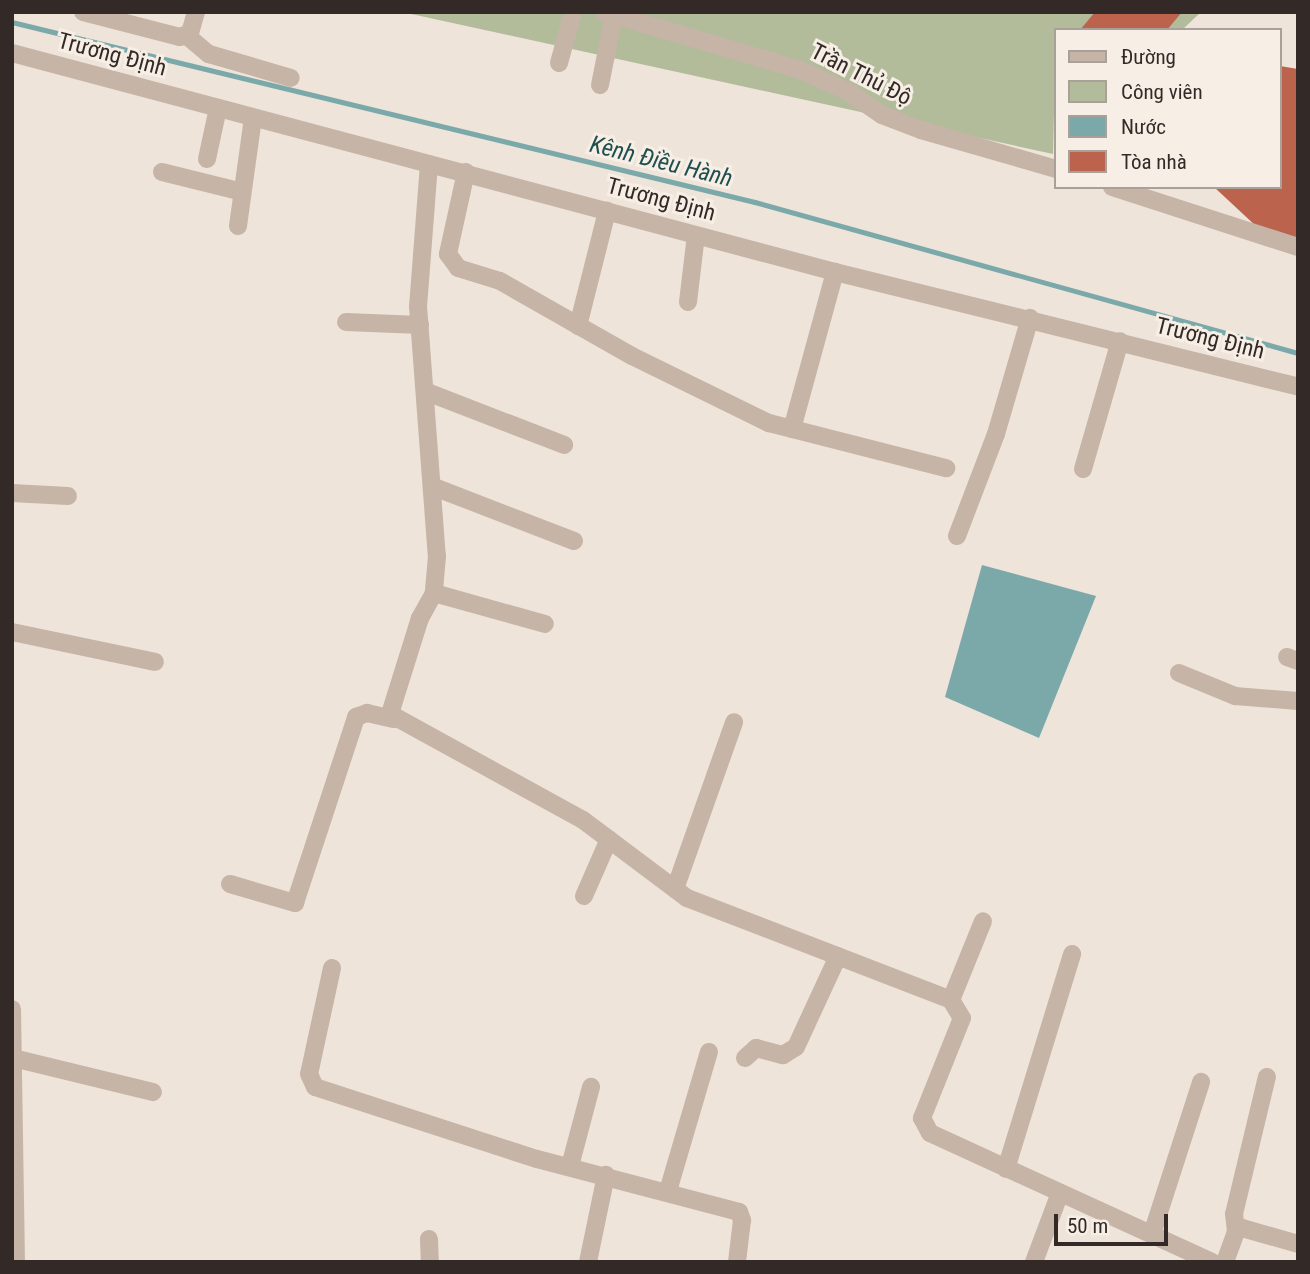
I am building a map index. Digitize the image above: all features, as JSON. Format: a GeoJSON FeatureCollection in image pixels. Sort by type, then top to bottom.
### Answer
{"type":"FeatureCollection","features":[{"type":"Feature","properties":{"kind":"street"},"geometry":{"type":"LineString","coordinates":[[83,12],[186,35],[209,54],[291,78]]}},
{"type":"Feature","properties":{"kind":"street"},"geometry":{"type":"LineString","coordinates":[[186,35],[196,12]]}},
{"type":"Feature","properties":{"kind":"street"},"geometry":{"type":"LineString","coordinates":[[559,63],[573,12]]}},
{"type":"Feature","properties":{"kind":"street"},"geometry":{"type":"LineString","coordinates":[[600,85],[609,14]]}},
{"type":"Feature","properties":{"kind":"street","name":"Trần Thủ Độ"},"geometry":{"type":"LineString","coordinates":[[609,14],[798,69],[847,90],[881,115],[920,130],[1054,168]]}},
{"type":"Feature","properties":{"kind":"street","name":"Trương Định"},"geometry":{"type":"LineString","coordinates":[[12,54],[466,172],[835,272],[1030,318],[1298,387]]}},
{"type":"Feature","properties":{"kind":"street"},"geometry":{"type":"LineString","coordinates":[[207,159],[218,108]]}},
{"type":"Feature","properties":{"kind":"street"},"geometry":{"type":"LineString","coordinates":[[238,226],[253,117]]}},
{"type":"Feature","properties":{"kind":"street"},"geometry":{"type":"LineString","coordinates":[[393,719],[391,701],[433,593],[435,487],[420,325],[418,262],[429,164]]}},
{"type":"Feature","properties":{"kind":"street"},"geometry":{"type":"LineString","coordinates":[[162,172],[242,192]]}},
{"type":"Feature","properties":{"kind":"street"},"geometry":{"type":"LineString","coordinates":[[466,172],[448,254],[452,264],[500,281],[578,326],[757,417],[792,429],[946,468]]}},
{"type":"Feature","properties":{"kind":"street"},"geometry":{"type":"LineString","coordinates":[[1118,189],[1298,247]]}},
{"type":"Feature","properties":{"kind":"street"},"geometry":{"type":"LineString","coordinates":[[578,326],[607,211]]}},
{"type":"Feature","properties":{"kind":"street"},"geometry":{"type":"LineString","coordinates":[[688,302],[696,235]]}},
{"type":"Feature","properties":{"kind":"street"},"geometry":{"type":"LineString","coordinates":[[792,429],[835,272]]}},
{"type":"Feature","properties":{"kind":"street"},"geometry":{"type":"LineString","coordinates":[[957,536],[996,434],[1030,318]]}},
{"type":"Feature","properties":{"kind":"street"},"geometry":{"type":"LineString","coordinates":[[346,322],[420,325]]}},
{"type":"Feature","properties":{"kind":"street"},"geometry":{"type":"LineString","coordinates":[[1083,469],[1120,341]]}},
{"type":"Feature","properties":{"kind":"street"},"geometry":{"type":"LineString","coordinates":[[427,392],[564,445]]}},
{"type":"Feature","properties":{"kind":"street"},"geometry":{"type":"LineString","coordinates":[[435,487],[574,541]]}},
{"type":"Feature","properties":{"kind":"street"},"geometry":{"type":"LineString","coordinates":[[12,493],[68,496]]}},
{"type":"Feature","properties":{"kind":"street"},"geometry":{"type":"LineString","coordinates":[[433,593],[545,624]]}},
{"type":"Feature","properties":{"kind":"street"},"geometry":{"type":"LineString","coordinates":[[12,632],[155,662]]}},
{"type":"Feature","properties":{"kind":"street"},"geometry":{"type":"LineString","coordinates":[[1179,673],[1235,696],[1298,701]]}},
{"type":"Feature","properties":{"kind":"street"},"geometry":{"type":"LineString","coordinates":[[230,884],[295,903],[356,717],[367,713],[393,719],[548,799],[609,839],[675,889],[705,907],[951,1000],[962,1018],[923,1124],[930,1133],[1212,1262]]}},
{"type":"Feature","properties":{"kind":"street"},"geometry":{"type":"LineString","coordinates":[[675,889],[734,722]]}},
{"type":"Feature","properties":{"kind":"street"},"geometry":{"type":"LineString","coordinates":[[584,897],[609,839]]}},
{"type":"Feature","properties":{"kind":"street"},"geometry":{"type":"LineString","coordinates":[[951,1000],[983,922]]}},
{"type":"Feature","properties":{"kind":"street"},"geometry":{"type":"LineString","coordinates":[[1006,1169],[1072,954]]}},
{"type":"Feature","properties":{"kind":"street"},"geometry":{"type":"LineString","coordinates":[[745,1058],[756,1048],[783,1055],[796,1047],[838,956]]}},
{"type":"Feature","properties":{"kind":"street"},"geometry":{"type":"LineString","coordinates":[[332,968],[309,1074],[315,1087],[570,1166],[668,1191],[742,1216],[737,1262]]}},
{"type":"Feature","properties":{"kind":"street"},"geometry":{"type":"LineString","coordinates":[[12,1009],[16,1262]]}},
{"type":"Feature","properties":{"kind":"street"},"geometry":{"type":"LineString","coordinates":[[668,1191],[709,1052]]}},
{"type":"Feature","properties":{"kind":"street"},"geometry":{"type":"LineString","coordinates":[[13,1058],[153,1092]]}},
{"type":"Feature","properties":{"kind":"street"},"geometry":{"type":"LineString","coordinates":[[1225,1262],[1236,1232],[1234,1214],[1267,1077]]}},
{"type":"Feature","properties":{"kind":"street"},"geometry":{"type":"LineString","coordinates":[[1152,1234],[1201,1082]]}},
{"type":"Feature","properties":{"kind":"street"},"geometry":{"type":"LineString","coordinates":[[570,1166],[591,1087]]}},
{"type":"Feature","properties":{"kind":"street"},"geometry":{"type":"LineString","coordinates":[[588,1262],[606,1175]]}},
{"type":"Feature","properties":{"kind":"street"},"geometry":{"type":"LineString","coordinates":[[1034,1262],[1060,1193]]}},
{"type":"Feature","properties":{"kind":"street"},"geometry":{"type":"LineString","coordinates":[[1236,1232],[1249,1228],[1298,1244]]}},
{"type":"Feature","properties":{"kind":"street"},"geometry":{"type":"LineString","coordinates":[[429,1239],[430,1262]]}},
{"type":"Feature","properties":{"kind":"green space"},"geometry":{"type":"Polygon","coordinates":[[[402,12],[1201,12],[1184,28],[1054,28],[1053,154],[402,12]]]}},
{"type":"Feature","properties":{"kind":"water"},"geometry":{"type":"Polygon","coordinates":[[[982,565],[1096,596],[1039,738],[945,697],[982,565]]]}},
{"type":"Feature","properties":{"kind":"building"},"geometry":{"type":"Polygon","coordinates":[[[1095,12],[1182,12],[1169,28],[1082,28],[1095,12]]]}},
{"type":"Feature","properties":{"kind":"building"},"geometry":{"type":"Polygon","coordinates":[[[1282,66],[1298,69],[1298,241],[1257,227],[1216,189],[1282,189],[1282,66]]]}},
{"type":"Feature","properties":{"kind":"waterway","name":"Kênh Điều Hành"},"geometry":{"type":"LineString","coordinates":[[12,22],[755,202],[1298,353]]}}]}
